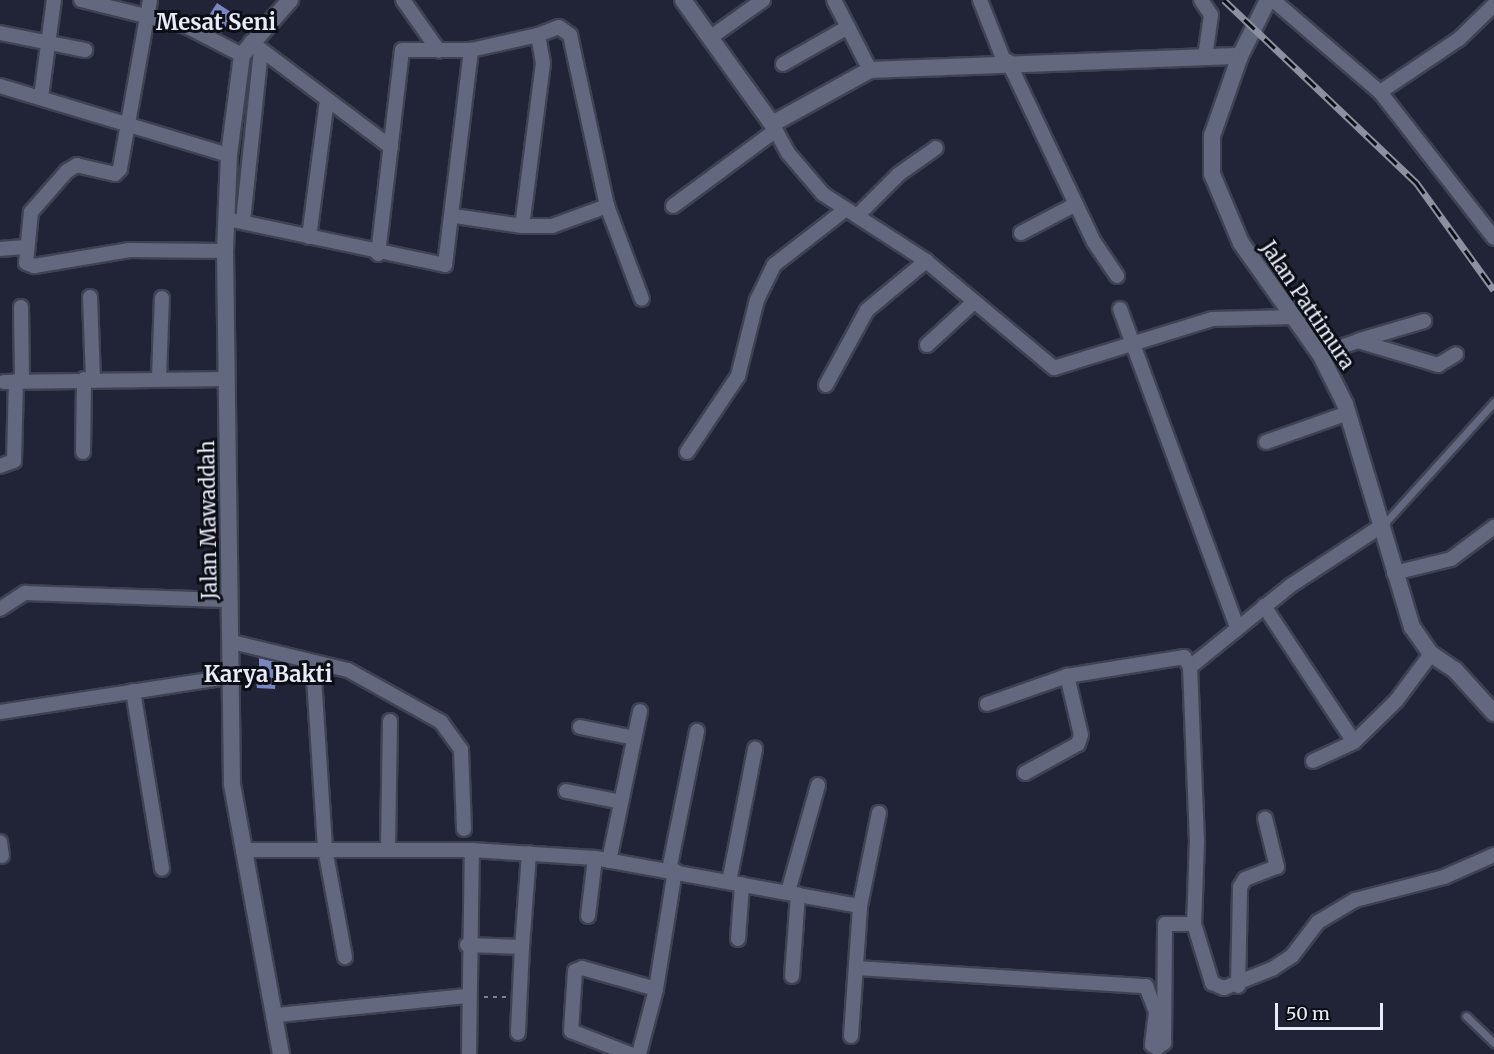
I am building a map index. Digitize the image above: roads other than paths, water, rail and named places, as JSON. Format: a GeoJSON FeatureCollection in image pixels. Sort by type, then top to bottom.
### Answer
{"type":"FeatureCollection","features":[{"type":"Feature","properties":{"kind":"street"},"geometry":{"type":"LineString","coordinates":[[41,97],[54,0]]}},
{"type":"Feature","properties":{"kind":"street"},"geometry":{"type":"LineString","coordinates":[[81,0],[186,26],[251,49],[327,100],[391,147]]}},
{"type":"Feature","properties":{"kind":"street"},"geometry":{"type":"LineString","coordinates":[[150,0],[145,17],[131,125],[118,172],[70,168],[31,212],[24,248],[26,263],[34,266],[130,250],[225,251]]}},
{"type":"Feature","properties":{"kind":"street"},"geometry":{"type":"LineString","coordinates":[[290,0],[251,49],[235,220],[378,254],[445,265],[454,216],[471,50]]}},
{"type":"Feature","properties":{"kind":"street"},"geometry":{"type":"LineString","coordinates":[[403,0],[439,51]]}},
{"type":"Feature","properties":{"kind":"street"},"geometry":{"type":"LineString","coordinates":[[683,0],[807,177],[851,213],[926,261],[1054,368],[1212,319],[1295,317]]}},
{"type":"Feature","properties":{"kind":"street"},"geometry":{"type":"LineString","coordinates":[[711,37],[763,0]]}},
{"type":"Feature","properties":{"kind":"street"},"geometry":{"type":"LineString","coordinates":[[834,0],[870,70]]}},
{"type":"Feature","properties":{"kind":"street"},"geometry":{"type":"LineString","coordinates":[[980,0],[1006,61],[1076,204],[1118,276]]}},
{"type":"Feature","properties":{"kind":"street"},"geometry":{"type":"LineString","coordinates":[[1201,0],[1211,15],[1205,57]]}},
{"type":"Feature","properties":{"kind":"street"},"geometry":{"type":"LineString","coordinates":[[1268,1],[1380,92],[1494,238]]}},
{"type":"Feature","properties":{"kind":"street","name":"Jalan Pattimura"},"geometry":{"type":"LineString","coordinates":[[1268,1],[1240,56],[1212,136],[1212,174],[1241,243],[1320,354],[1348,413],[1412,627],[1431,654],[1455,670],[1494,713]]}},
{"type":"Feature","properties":{"kind":"street"},"geometry":{"type":"LineString","coordinates":[[1380,92],[1459,39],[1494,5]]}},
{"type":"Feature","properties":{"kind":"street"},"geometry":{"type":"LineString","coordinates":[[378,254],[400,55],[407,48],[439,51],[471,50],[538,35],[559,27],[570,35],[607,206],[642,299]]}},
{"type":"Feature","properties":{"kind":"street"},"geometry":{"type":"LineString","coordinates":[[783,64],[848,27]]}},
{"type":"Feature","properties":{"kind":"street"},"geometry":{"type":"LineString","coordinates":[[0,33],[85,50]]}},
{"type":"Feature","properties":{"kind":"street"},"geometry":{"type":"LineString","coordinates":[[522,226],[543,63],[538,35]]}},
{"type":"Feature","properties":{"kind":"street","name":"Jalan Mawaddah"},"geometry":{"type":"LineString","coordinates":[[251,49],[229,155],[235,220],[225,251],[232,642],[230,677],[232,784],[243,850],[277,1015],[281,1054]]}},
{"type":"Feature","properties":{"kind":"street"},"geometry":{"type":"LineString","coordinates":[[673,206],[774,127],[870,70],[1006,61],[1240,56]]}},
{"type":"Feature","properties":{"kind":"street"},"geometry":{"type":"LineString","coordinates":[[0,86],[229,155]]}},
{"type":"Feature","properties":{"kind":"street"},"geometry":{"type":"LineString","coordinates":[[309,237],[327,100]]}},
{"type":"Feature","properties":{"kind":"street"},"geometry":{"type":"LineString","coordinates":[[687,452],[738,376],[758,300],[774,265],[851,213],[899,174],[936,148]]}},
{"type":"Feature","properties":{"kind":"street"},"geometry":{"type":"LineString","coordinates":[[1021,233],[1076,204]]}},
{"type":"Feature","properties":{"kind":"street"},"geometry":{"type":"LineString","coordinates":[[454,216],[522,226],[552,226],[607,206]]}},
{"type":"Feature","properties":{"kind":"street"},"geometry":{"type":"LineString","coordinates":[[0,249],[24,248]]}},
{"type":"Feature","properties":{"kind":"street"},"geometry":{"type":"LineString","coordinates":[[826,385],[867,310],[926,261]]}},
{"type":"Feature","properties":{"kind":"street"},"geometry":{"type":"LineString","coordinates":[[83,452],[89,378],[90,297]]}},
{"type":"Feature","properties":{"kind":"street"},"geometry":{"type":"LineString","coordinates":[[159,378],[162,298]]}},
{"type":"Feature","properties":{"kind":"street"},"geometry":{"type":"LineString","coordinates":[[927,345],[974,302]]}},
{"type":"Feature","properties":{"kind":"street"},"geometry":{"type":"LineString","coordinates":[[0,466],[14,461],[14,381],[21,307]]}},
{"type":"Feature","properties":{"kind":"street"},"geometry":{"type":"LineString","coordinates":[[1120,309],[1237,627]]}},
{"type":"Feature","properties":{"kind":"street"},"geometry":{"type":"LineString","coordinates":[[1320,354],[1358,340],[1424,321]]}},
{"type":"Feature","properties":{"kind":"street"},"geometry":{"type":"LineString","coordinates":[[1358,340],[1438,365],[1456,354]]}},
{"type":"Feature","properties":{"kind":"street"},"geometry":{"type":"LineString","coordinates":[[14,381],[89,378],[227,379]]}},
{"type":"Feature","properties":{"kind":"street"},"geometry":{"type":"LineString","coordinates":[[1266,442],[1348,413]]}},
{"type":"Feature","properties":{"kind":"street"},"geometry":{"type":"LineString","coordinates":[[1190,667],[1264,606],[1383,525]]}},
{"type":"Feature","properties":{"kind":"street"},"geometry":{"type":"LineString","coordinates":[[1394,573],[1451,559],[1494,527]]}},
{"type":"Feature","properties":{"kind":"street"},"geometry":{"type":"LineString","coordinates":[[0,609],[25,593],[230,600]]}},
{"type":"Feature","properties":{"kind":"street"},"geometry":{"type":"LineString","coordinates":[[1264,606],[1354,742]]}},
{"type":"Feature","properties":{"kind":"street"},"geometry":{"type":"LineString","coordinates":[[232,642],[348,669],[388,689],[449,728],[461,750],[464,829]]}},
{"type":"Feature","properties":{"kind":"street"},"geometry":{"type":"LineString","coordinates":[[1313,761],[1354,742],[1396,701],[1431,654]]}},
{"type":"Feature","properties":{"kind":"street"},"geometry":{"type":"LineString","coordinates":[[987,704],[1067,676],[1180,656],[1190,667],[1194,924],[1212,983],[1238,986],[1292,956],[1318,922],[1355,900],[1444,877],[1494,855]]}},
{"type":"Feature","properties":{"kind":"street"},"geometry":{"type":"LineString","coordinates":[[313,662],[325,849],[345,957]]}},
{"type":"Feature","properties":{"kind":"street"},"geometry":{"type":"LineString","coordinates":[[1025,773],[1078,744],[1081,735],[1067,676]]}},
{"type":"Feature","properties":{"kind":"street"},"geometry":{"type":"LineString","coordinates":[[0,712],[230,677]]}},
{"type":"Feature","properties":{"kind":"street"},"geometry":{"type":"LineString","coordinates":[[133,691],[162,869]]}},
{"type":"Feature","properties":{"kind":"street"},"geometry":{"type":"LineString","coordinates":[[588,916],[602,860],[621,802],[640,711]]}},
{"type":"Feature","properties":{"kind":"street"},"geometry":{"type":"LineString","coordinates":[[388,848],[390,721]]}},
{"type":"Feature","properties":{"kind":"street"},"geometry":{"type":"LineString","coordinates":[[580,727],[634,738]]}},
{"type":"Feature","properties":{"kind":"street"},"geometry":{"type":"LineString","coordinates":[[639,1054],[656,989],[672,871],[697,731]]}},
{"type":"Feature","properties":{"kind":"street"},"geometry":{"type":"LineString","coordinates":[[738,939],[736,883],[755,749]]}},
{"type":"Feature","properties":{"kind":"street"},"geometry":{"type":"LineString","coordinates":[[792,976],[793,893],[818,785]]}},
{"type":"Feature","properties":{"kind":"street"},"geometry":{"type":"LineString","coordinates":[[566,790],[621,802]]}},
{"type":"Feature","properties":{"kind":"street"},"geometry":{"type":"LineString","coordinates":[[851,1036],[860,906],[879,813]]}},
{"type":"Feature","properties":{"kind":"street"},"geometry":{"type":"LineString","coordinates":[[1238,986],[1240,887],[1245,879],[1268,874],[1277,867],[1265,818]]}},
{"type":"Feature","properties":{"kind":"street"},"geometry":{"type":"LineString","coordinates":[[243,850],[388,848],[529,853],[602,860],[672,871],[860,906]]}},
{"type":"Feature","properties":{"kind":"street"},"geometry":{"type":"LineString","coordinates":[[469,1054],[466,945],[472,850]]}},
{"type":"Feature","properties":{"kind":"street"},"geometry":{"type":"LineString","coordinates":[[518,1033],[529,853]]}},
{"type":"Feature","properties":{"kind":"street"},"geometry":{"type":"LineString","coordinates":[[856,968],[1146,986],[1156,1012],[1152,1045],[1160,1048],[1165,924],[1194,924]]}},
{"type":"Feature","properties":{"kind":"street"},"geometry":{"type":"LineString","coordinates":[[466,945],[522,947]]}},
{"type":"Feature","properties":{"kind":"street"},"geometry":{"type":"LineString","coordinates":[[630,1054],[571,1031],[575,971],[582,968],[656,989]]}},
{"type":"Feature","properties":{"kind":"street"},"geometry":{"type":"LineString","coordinates":[[277,1015],[466,996]]}},
{"type":"Feature","properties":{"kind":"lane"},"geometry":{"type":"LineString","coordinates":[[1383,525],[1494,402]]}},
{"type":"Feature","properties":{"kind":"lane"},"geometry":{"type":"LineString","coordinates":[[1466,1016],[1494,1043]]}},
{"type":"Feature","properties":{"kind":"railway"},"geometry":{"type":"LineString","coordinates":[[1224,0],[1416,182],[1494,290]]}},
{"type":"Feature","properties":{"kind":"district","name":"Mesat Seni"},"geometry":{"type":"Point","coordinates":[216,23]}},
{"type":"Feature","properties":{"kind":"district","name":"Karya Bakti"},"geometry":{"type":"Point","coordinates":[268,675]}}]}
